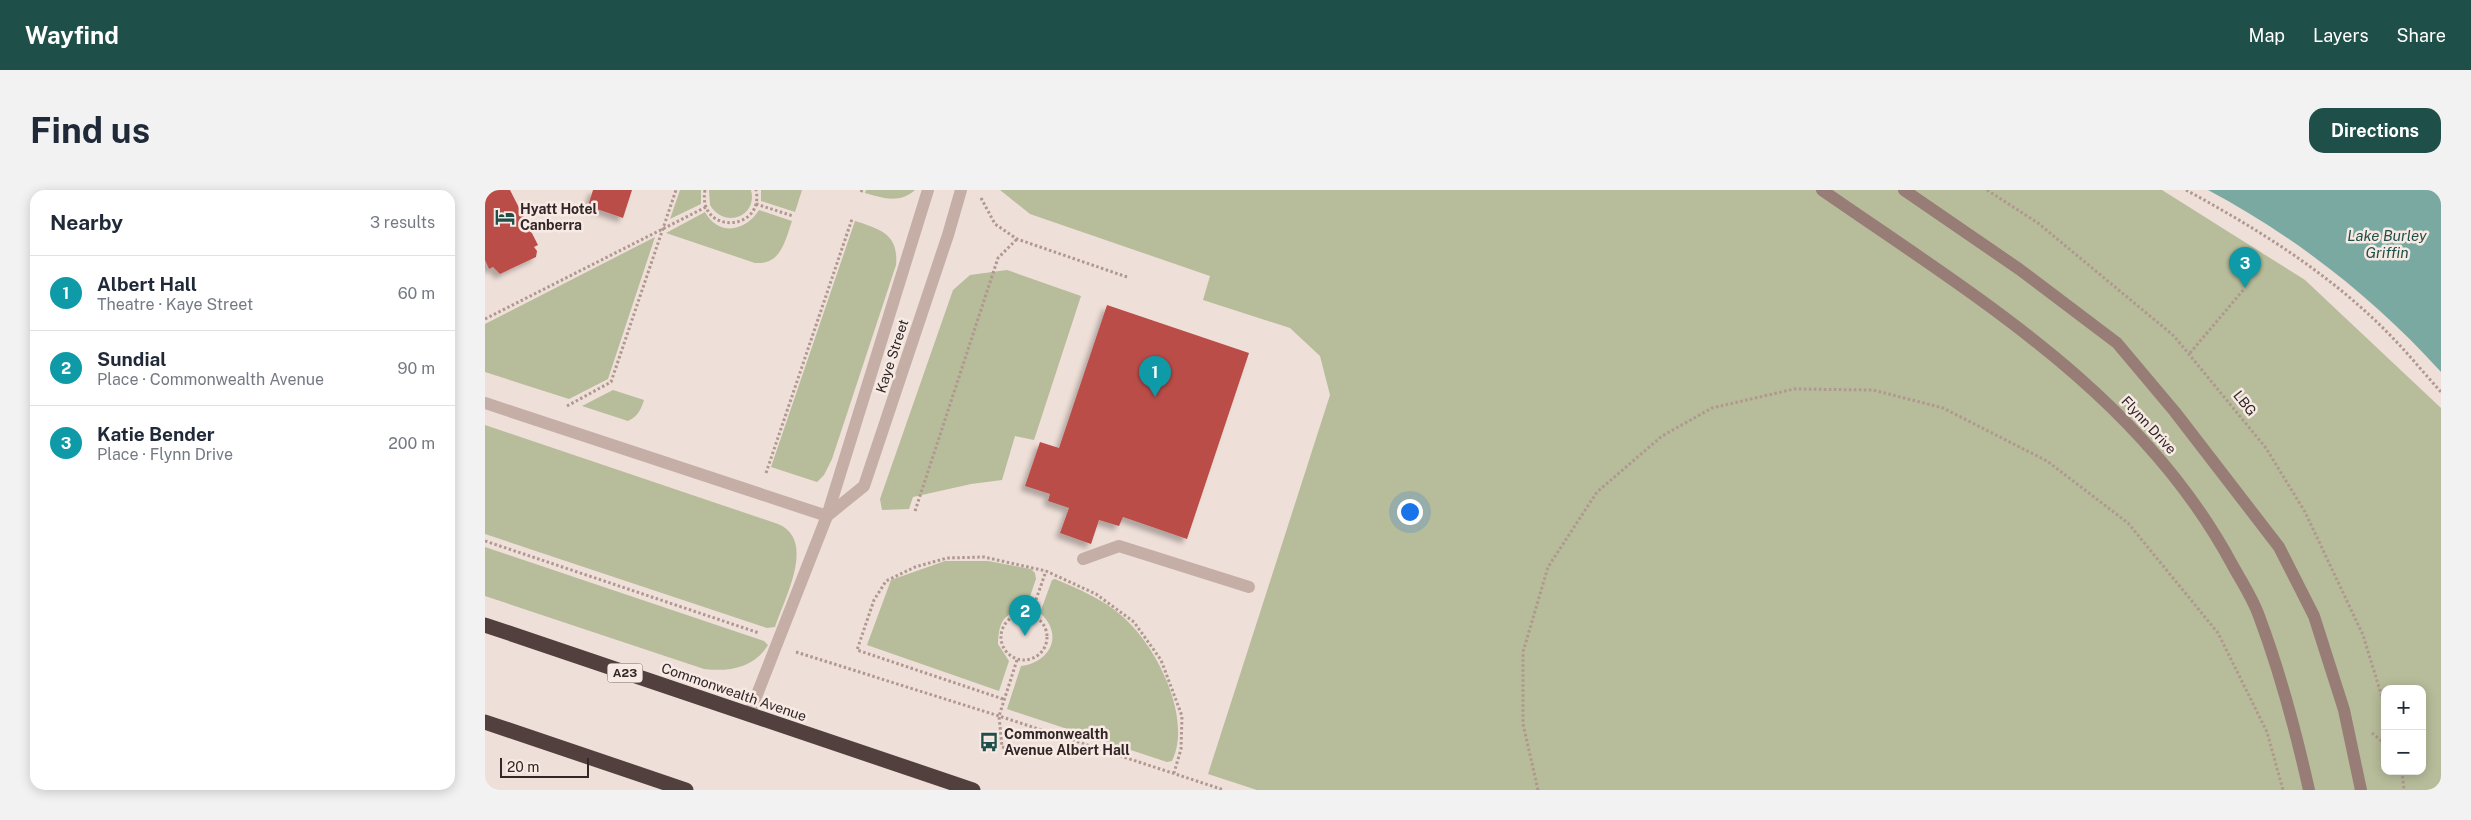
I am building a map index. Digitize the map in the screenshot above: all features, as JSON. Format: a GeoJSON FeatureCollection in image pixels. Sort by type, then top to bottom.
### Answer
{"type":"FeatureCollection","features":[{"type":"Feature","properties":{"kind":"highway","name":"Commonwealth Avenue"},"geometry":{"type":"LineString","coordinates":[[485,626],[973,790]]}},
{"type":"Feature","properties":{"kind":"highway"},"geometry":{"type":"LineString","coordinates":[[485,722],[686,790]]}},
{"type":"Feature","properties":{"kind":"main road","name":"Flynn Drive"},"geometry":{"type":"LineString","coordinates":[[1822,190],[1997,311],[2075,372],[2125,419],[2177,478],[2212,527],[2259,614],[2299,744],[2309,790]]}},
{"type":"Feature","properties":{"kind":"main road","name":"Flynn Drive"},"geometry":{"type":"LineString","coordinates":[[1904,190],[2019,269],[2117,343],[2175,412],[2279,547],[2313,616],[2344,710],[2361,790]]}},
{"type":"Feature","properties":{"kind":"street","name":"Kaye Street"},"geometry":{"type":"LineString","coordinates":[[749,715],[827,516],[928,190]]}},
{"type":"Feature","properties":{"kind":"street","name":"Kaye Street"},"geometry":{"type":"LineString","coordinates":[[827,516],[864,486],[948,235],[961,190]]}},
{"type":"Feature","properties":{"kind":"street"},"geometry":{"type":"LineString","coordinates":[[485,403],[827,516]]}},
{"type":"Feature","properties":{"kind":"street"},"geometry":{"type":"LineString","coordinates":[[1083,559],[1119,546],[1249,587]]}},
{"type":"Feature","properties":{"kind":"path"},"geometry":{"type":"LineString","coordinates":[[567,406],[611,382],[676,190]]}},
{"type":"Feature","properties":{"kind":"path"},"geometry":{"type":"LineString","coordinates":[[705,190],[706,207],[716,219],[732,223],[747,217],[756,204],[756,190]]}},
{"type":"Feature","properties":{"kind":"path"},"geometry":{"type":"LineString","coordinates":[[983,190],[981,198],[995,224],[1017,239],[1127,277]]}},
{"type":"Feature","properties":{"kind":"path","name":"LBG"},"geometry":{"type":"LineString","coordinates":[[1987,190],[2037,223],[2174,336],[2190,353],[2266,448],[2305,512],[2363,635],[2381,694]]}},
{"type":"Feature","properties":{"kind":"path"},"geometry":{"type":"LineString","coordinates":[[2186,190],[2248,223],[2316,271],[2387,332],[2441,392]]}},
{"type":"Feature","properties":{"kind":"path"},"geometry":{"type":"LineString","coordinates":[[756,204],[793,216]]}},
{"type":"Feature","properties":{"kind":"path"},"geometry":{"type":"LineString","coordinates":[[485,319],[706,207]]}},
{"type":"Feature","properties":{"kind":"path"},"geometry":{"type":"LineString","coordinates":[[766,473],[852,220]]}},
{"type":"Feature","properties":{"kind":"path"},"geometry":{"type":"LineString","coordinates":[[915,511],[998,258],[1017,239]]}},
{"type":"Feature","properties":{"kind":"path"},"geometry":{"type":"LineString","coordinates":[[2190,353],[2245,288]]}},
{"type":"Feature","properties":{"kind":"path"},"geometry":{"type":"LineString","coordinates":[[1538,790],[1523,724],[1523,652],[1548,567],[1597,492],[1662,436],[1712,408],[1794,389],[1873,390],[1943,408],[2047,460],[2128,523],[2218,633],[2267,732],[2283,790]]}},
{"type":"Feature","properties":{"kind":"path"},"geometry":{"type":"LineString","coordinates":[[485,541],[771,637],[776,646],[999,716],[1224,790]]}},
{"type":"Feature","properties":{"kind":"path"},"geometry":{"type":"LineString","coordinates":[[1003,699],[857,650],[874,600],[886,581],[915,567],[947,558],[984,556],[1046,572],[1096,594],[1134,622],[1161,660],[1181,716],[1181,749],[1174,773]]}},
{"type":"Feature","properties":{"kind":"path"},"geometry":{"type":"LineString","coordinates":[[1031,614],[1046,572]]}},
{"type":"Feature","properties":{"kind":"path"},"geometry":{"type":"LineString","coordinates":[[1031,614],[1042,621],[1045,626],[1048,638],[1047,644],[1035,658],[1017,660],[1003,648],[1002,630],[1013,616],[1031,614]]}},
{"type":"Feature","properties":{"kind":"path"},"geometry":{"type":"LineString","coordinates":[[1017,660],[999,716],[1002,747],[1024,753]]}},
{"type":"Feature","properties":{"kind":"path"},"geometry":{"type":"LineString","coordinates":[[2402,775],[2404,790]]}},
{"type":"Feature","properties":{"kind":"green space"},"geometry":{"type":"Polygon","coordinates":[[[680,190],[701,190],[701,204],[670,219],[680,190]]]}},
{"type":"Feature","properties":{"kind":"green space"},"geometry":{"type":"Polygon","coordinates":[[[709,190],[751,190],[752,199],[750,207],[738,217],[723,217],[710,205],[709,190]]]}},
{"type":"Feature","properties":{"kind":"green space"},"geometry":{"type":"Polygon","coordinates":[[[761,190],[802,190],[795,212],[761,201],[761,190]]]}},
{"type":"Feature","properties":{"kind":"green space"},"geometry":{"type":"Polygon","coordinates":[[[866,190],[915,190],[903,197],[891,199],[865,193],[866,190]]]}},
{"type":"Feature","properties":{"kind":"green space"},"geometry":{"type":"Polygon","coordinates":[[[1000,190],[2162,190],[2305,280],[2441,408],[2441,790],[1257,790],[1208,774],[1330,395],[1320,356],[1290,328],[1203,300],[1210,276],[1030,214],[1000,190]]]}},
{"type":"Feature","properties":{"kind":"green space"},"geometry":{"type":"Polygon","coordinates":[[[759,210],[792,221],[781,250],[771,260],[764,263],[755,263],[666,233],[705,212],[718,225],[732,228],[747,223],[759,210]]]}},
{"type":"Feature","properties":{"kind":"green space"},"geometry":{"type":"Polygon","coordinates":[[[855,221],[886,234],[894,246],[896,265],[832,459],[824,475],[817,482],[771,467],[855,221]]]}},
{"type":"Feature","properties":{"kind":"green space"},"geometry":{"type":"Polygon","coordinates":[[[655,237],[608,379],[569,399],[485,372],[485,324],[655,237]]]}},
{"type":"Feature","properties":{"kind":"green space"},"geometry":{"type":"Polygon","coordinates":[[[1007,270],[1081,296],[1034,440],[1015,436],[1002,480],[971,484],[913,497],[909,509],[882,510],[880,499],[953,290],[970,275],[1007,270]]]}},
{"type":"Feature","properties":{"kind":"green space"},"geometry":{"type":"Polygon","coordinates":[[[613,390],[644,400],[638,413],[628,421],[582,406],[613,390]]]}},
{"type":"Feature","properties":{"kind":"green space"},"geometry":{"type":"Polygon","coordinates":[[[485,425],[778,524],[789,532],[795,543],[797,556],[795,571],[775,627],[767,628],[485,534],[485,425]]]}},
{"type":"Feature","properties":{"kind":"green space"},"geometry":{"type":"Polygon","coordinates":[[[485,547],[764,641],[768,645],[756,659],[740,667],[723,670],[704,669],[485,596],[485,547]]]}},
{"type":"Feature","properties":{"kind":"green space"},"geometry":{"type":"Polygon","coordinates":[[[945,561],[988,561],[1031,569],[1035,573],[1036,579],[1026,608],[1007,616],[1001,624],[998,644],[1009,661],[999,691],[867,645],[891,580],[945,561]]]}},
{"type":"Feature","properties":{"kind":"green space"},"geometry":{"type":"Polygon","coordinates":[[[1055,579],[1107,604],[1135,629],[1147,645],[1168,683],[1174,704],[1178,724],[1177,744],[1172,761],[1167,762],[1007,709],[1021,666],[1040,659],[1051,646],[1051,630],[1047,621],[1040,613],[1052,580],[1055,579]]]}},
{"type":"Feature","properties":{"kind":"water","name":"Lake Burley Griffin"},"geometry":{"type":"Polygon","coordinates":[[[2208,190],[2441,190],[2441,372],[2389,319],[2332,271],[2272,228],[2208,190]]]}},
{"type":"Feature","properties":{"kind":"building","name":"Hyatt Hotel Canberra"},"geometry":{"type":"Polygon","coordinates":[[[485,190],[510,190],[538,245],[534,247],[537,251],[536,257],[500,274],[493,267],[489,269],[485,260],[485,190]]]}},
{"type":"Feature","properties":{"kind":"building","name":"Hyatt Hotel Canberra"},"geometry":{"type":"Polygon","coordinates":[[[593,190],[632,190],[623,218],[588,206],[593,190]]]}},
{"type":"Feature","properties":{"kind":"building"},"geometry":{"type":"Polygon","coordinates":[[[1107,305],[1249,353],[1187,539],[1123,517],[1119,526],[1099,520],[1091,544],[1060,533],[1069,508],[1048,501],[1050,494],[1025,486],[1040,442],[1059,448],[1107,305]]]}},
{"type":"Feature","properties":{"kind":"place","name":"Hyatt Hotel Canberra"},"geometry":{"type":"Point","coordinates":[505,217]}},
{"type":"Feature","properties":{"kind":"place","name":"Katie Bender"},"geometry":{"type":"Point","coordinates":[2245,288]}},
{"type":"Feature","properties":{"kind":"place","name":"Albert Hall"},"geometry":{"type":"Point","coordinates":[1155,397]}},
{"type":"Feature","properties":{"kind":"place","name":"Sundial"},"geometry":{"type":"Point","coordinates":[1025,636]}},
{"type":"Feature","properties":{"kind":"place","name":"Commonwealth Avenue Albert Hall"},"geometry":{"type":"Point","coordinates":[989,742]}}]}
